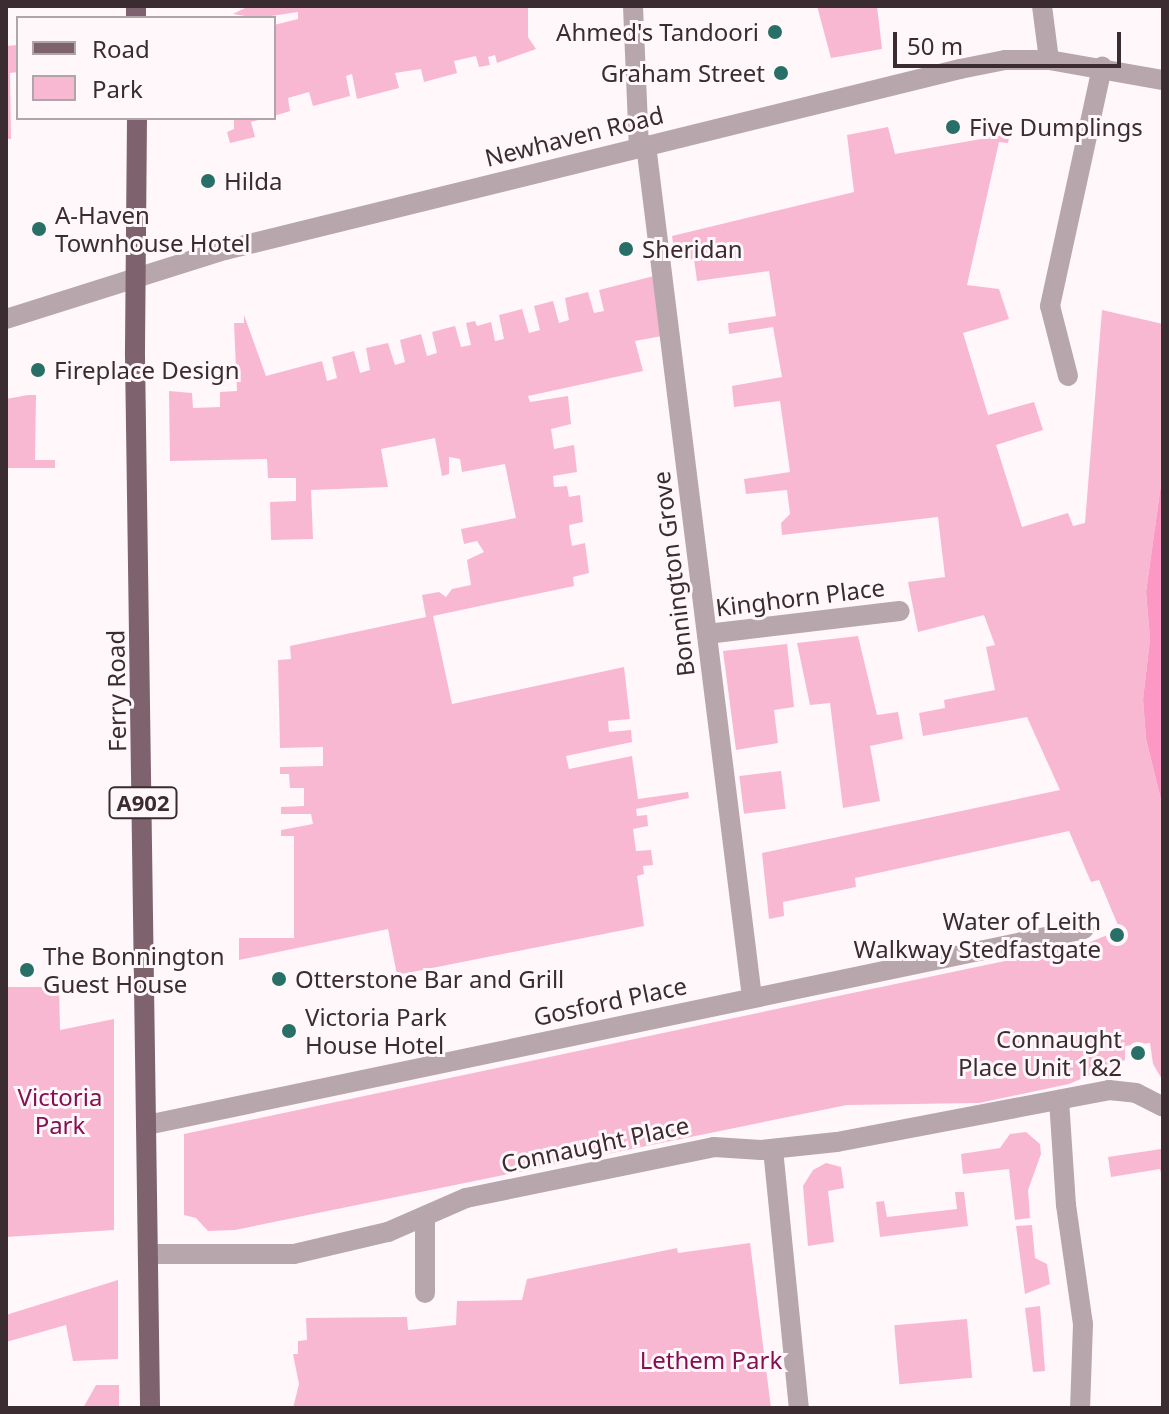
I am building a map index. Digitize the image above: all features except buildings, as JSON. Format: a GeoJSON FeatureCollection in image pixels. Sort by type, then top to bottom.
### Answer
{"type":"FeatureCollection","features":[{"type":"Feature","properties":{"kind":"main road","name":"Ferry Road"},"geometry":{"type":"LineString","coordinates":[[137,120],[150,1408]]}},
{"type":"Feature","properties":{"kind":"street","name":"Bonnington Grove"},"geometry":{"type":"LineString","coordinates":[[633,6],[642,146],[752,997]]}},
{"type":"Feature","properties":{"kind":"street"},"geometry":{"type":"LineString","coordinates":[[1042,6],[1049,60]]}},
{"type":"Feature","properties":{"kind":"street","name":"Newhaven Road"},"geometry":{"type":"LineString","coordinates":[[6,319],[225,250],[1005,60],[1049,60],[1163,80]]}},
{"type":"Feature","properties":{"kind":"street"},"geometry":{"type":"LineString","coordinates":[[1068,376],[1050,306],[1102,67]]}},
{"type":"Feature","properties":{"kind":"street","name":"Kinghorn Place"},"geometry":{"type":"LineString","coordinates":[[707,634],[900,611]]}},
{"type":"Feature","properties":{"kind":"street","name":"Gosford Place"},"geometry":{"type":"LineString","coordinates":[[147,1125],[1084,929]]}},
{"type":"Feature","properties":{"kind":"street","name":"Connaught Place"},"geometry":{"type":"LineString","coordinates":[[148,1248],[294,1254],[425,1219],[466,1198],[699,1150],[773,1149],[1122,1090],[1163,1107]]}},
{"type":"Feature","properties":{"kind":"street"},"geometry":{"type":"LineString","coordinates":[[1059,1100],[1066,1205],[1083,1324],[1080,1408]]}},
{"type":"Feature","properties":{"kind":"street"},"geometry":{"type":"LineString","coordinates":[[773,1149],[799,1408]]}},
{"type":"Feature","properties":{"kind":"street"},"geometry":{"type":"LineString","coordinates":[[425,1219],[425,1293]]}},
{"type":"Feature","properties":{"kind":"green space"},"geometry":{"type":"Polygon","coordinates":[[[249,6],[528,6],[528,37],[536,49],[497,63],[495,55],[488,57],[490,65],[479,67],[476,56],[454,61],[457,73],[424,82],[421,69],[395,73],[399,88],[357,99],[352,74],[346,76],[350,96],[313,106],[309,92],[288,98],[290,111],[276,115],[276,24],[298,19],[298,12],[271,16],[233,14],[249,6]]]}},
{"type":"Feature","properties":{"kind":"green space"},"geometry":{"type":"Polygon","coordinates":[[[817,6],[877,6],[882,49],[831,58],[817,6]]]}},
{"type":"Feature","properties":{"kind":"green space"},"geometry":{"type":"Polygon","coordinates":[[[16,45],[16,72],[10,73],[11,139],[6,139],[6,46],[16,45]]]}},
{"type":"Feature","properties":{"kind":"green space"},"geometry":{"type":"Polygon","coordinates":[[[234,120],[258,120],[251,122],[255,137],[230,143],[227,132],[234,129],[234,120]]]}},
{"type":"Feature","properties":{"kind":"green space"},"geometry":{"type":"Polygon","coordinates":[[[888,127],[895,154],[1010,134],[1008,143],[999,142],[967,285],[999,289],[1009,319],[963,333],[988,415],[1034,402],[1043,430],[996,445],[1022,527],[1068,513],[1073,526],[1085,523],[1102,310],[1163,324],[1163,470],[1146,592],[1150,639],[1143,699],[1146,739],[1163,808],[1163,1081],[1153,1064],[1150,1043],[1125,1046],[1125,1060],[1069,1084],[979,1103],[847,1105],[235,1230],[208,1231],[196,1218],[184,1215],[184,1134],[1085,944],[1120,930],[1099,880],[1091,882],[1069,831],[855,878],[856,887],[783,902],[784,916],[769,919],[762,853],[1060,790],[1027,717],[923,736],[919,713],[945,708],[944,700],[995,690],[986,647],[995,645],[984,615],[918,632],[908,582],[945,577],[938,517],[782,535],[781,523],[790,514],[787,490],[746,494],[744,479],[790,472],[780,401],[734,407],[732,386],[782,377],[773,327],[729,334],[728,323],[776,316],[769,271],[697,281],[694,259],[676,261],[672,236],[854,192],[847,135],[888,127]]]}},
{"type":"Feature","properties":{"kind":"green space"},"geometry":{"type":"Polygon","coordinates":[[[654,276],[662,336],[635,341],[643,371],[528,396],[530,402],[568,396],[571,424],[551,429],[554,449],[574,445],[577,472],[553,476],[554,487],[567,486],[569,497],[580,495],[583,522],[569,525],[570,535],[572,546],[585,543],[589,573],[573,577],[574,586],[433,616],[452,704],[624,667],[630,719],[608,721],[609,732],[631,730],[632,742],[566,756],[569,769],[632,756],[638,799],[688,792],[689,798],[636,809],[637,816],[647,815],[648,826],[633,829],[636,851],[651,850],[653,865],[643,866],[644,874],[637,876],[644,926],[397,975],[388,929],[239,960],[239,938],[294,938],[294,836],[281,836],[281,830],[313,824],[311,814],[281,814],[281,807],[304,806],[304,788],[290,788],[289,774],[280,774],[280,767],[323,766],[323,747],[280,748],[278,660],[291,659],[290,646],[426,617],[422,595],[439,592],[446,597],[452,589],[471,585],[467,560],[484,552],[477,541],[464,544],[461,529],[516,518],[505,464],[462,472],[460,459],[449,457],[449,474],[442,476],[435,438],[381,449],[388,487],[311,490],[313,539],[271,540],[270,502],[296,501],[296,478],[268,478],[267,459],[170,461],[169,391],[192,393],[193,408],[220,407],[220,392],[237,391],[234,323],[244,323],[244,315],[266,376],[322,361],[327,381],[337,378],[332,357],[354,351],[360,373],[370,370],[366,348],[388,343],[395,365],[405,362],[400,340],[421,334],[427,356],[437,353],[432,332],[455,326],[461,347],[471,345],[466,323],[475,321],[477,326],[491,322],[495,341],[504,339],[499,315],[522,309],[529,333],[540,330],[534,306],[553,301],[559,323],[569,320],[565,298],[588,292],[594,313],[604,311],[599,290],[654,276]]]}},
{"type":"Feature","properties":{"kind":"green space"},"geometry":{"type":"Polygon","coordinates":[[[36,395],[35,460],[55,460],[55,468],[6,468],[6,399],[36,395]]]}},
{"type":"Feature","properties":{"kind":"green space"},"geometry":{"type":"Polygon","coordinates":[[[858,636],[877,715],[898,712],[903,739],[870,746],[880,801],[843,808],[830,703],[810,705],[797,643],[858,636]]]}},
{"type":"Feature","properties":{"kind":"green space"},"geometry":{"type":"Polygon","coordinates":[[[787,644],[794,707],[774,710],[778,743],[736,750],[723,651],[787,644]]]}},
{"type":"Feature","properties":{"kind":"green space"},"geometry":{"type":"Polygon","coordinates":[[[781,771],[786,809],[744,814],[739,776],[781,771]]]}},
{"type":"Feature","properties":{"kind":"green space","name":"Victoria Park"},"geometry":{"type":"Polygon","coordinates":[[[6,987],[59,987],[60,1030],[114,1019],[114,1230],[6,1237],[6,987]]]}},
{"type":"Feature","properties":{"kind":"green space"},"geometry":{"type":"Polygon","coordinates":[[[1026,1132],[1040,1144],[1041,1154],[1028,1190],[1030,1218],[1015,1220],[1009,1169],[963,1174],[961,1154],[1000,1148],[1010,1134],[1026,1132]]]}},
{"type":"Feature","properties":{"kind":"green space"},"geometry":{"type":"Polygon","coordinates":[[[1161,1149],[1163,1182],[1160,1169],[1111,1177],[1108,1157],[1161,1149]]]}},
{"type":"Feature","properties":{"kind":"green space"},"geometry":{"type":"Polygon","coordinates":[[[826,1163],[841,1167],[844,1188],[828,1191],[834,1242],[808,1246],[803,1186],[813,1170],[826,1163]]]}},
{"type":"Feature","properties":{"kind":"green space"},"geometry":{"type":"Polygon","coordinates":[[[955,1192],[964,1192],[968,1226],[880,1237],[876,1202],[884,1201],[887,1217],[957,1209],[955,1192]]]}},
{"type":"Feature","properties":{"kind":"green space"},"geometry":{"type":"Polygon","coordinates":[[[1032,1225],[1035,1258],[1047,1264],[1050,1284],[1025,1294],[1016,1226],[1032,1225]]]}},
{"type":"Feature","properties":{"kind":"green space","name":"Lethem Park"},"geometry":{"type":"Polygon","coordinates":[[[750,1243],[771,1408],[293,1408],[299,1384],[293,1354],[298,1354],[298,1341],[307,1340],[306,1318],[407,1317],[408,1330],[456,1325],[457,1301],[522,1300],[527,1279],[677,1248],[678,1253],[750,1243]]]}},
{"type":"Feature","properties":{"kind":"green space"},"geometry":{"type":"Polygon","coordinates":[[[118,1280],[118,1359],[73,1361],[66,1325],[6,1342],[6,1315],[118,1280]]]}},
{"type":"Feature","properties":{"kind":"green space"},"geometry":{"type":"Polygon","coordinates":[[[1040,1306],[1045,1371],[1033,1372],[1025,1308],[1040,1306]]]}},
{"type":"Feature","properties":{"kind":"green space"},"geometry":{"type":"Polygon","coordinates":[[[967,1319],[972,1378],[899,1384],[894,1325],[967,1319]]]}},
{"type":"Feature","properties":{"kind":"green space"},"geometry":{"type":"Polygon","coordinates":[[[96,1385],[119,1385],[119,1408],[83,1408],[96,1385]]]}},
{"type":"Feature","properties":{"kind":"shaded area"},"geometry":{"type":"Polygon","coordinates":[[[1163,470],[1163,808],[1146,739],[1143,699],[1150,639],[1146,592],[1163,470]]]}},
{"type":"Feature","properties":{"kind":"place","name":"Ahmed's Tandoori"},"geometry":{"type":"Point","coordinates":[775,32]}},
{"type":"Feature","properties":{"kind":"place","name":"Graham Street"},"geometry":{"type":"Point","coordinates":[781,73]}},
{"type":"Feature","properties":{"kind":"place","name":"Five Dumplings"},"geometry":{"type":"Point","coordinates":[953,127]}},
{"type":"Feature","properties":{"kind":"place","name":"Hilda"},"geometry":{"type":"Point","coordinates":[208,181]}},
{"type":"Feature","properties":{"kind":"place","name":"A-Haven Townhouse Hotel"},"geometry":{"type":"Point","coordinates":[39,229]}},
{"type":"Feature","properties":{"kind":"place","name":"Sheridan"},"geometry":{"type":"Point","coordinates":[626,249]}},
{"type":"Feature","properties":{"kind":"place","name":"Fireplace Design"},"geometry":{"type":"Point","coordinates":[38,370]}},
{"type":"Feature","properties":{"kind":"place","name":"Water of Leith Walkway Stedfastgate"},"geometry":{"type":"Point","coordinates":[1117,935]}},
{"type":"Feature","properties":{"kind":"place","name":"The Bonnington Guest House"},"geometry":{"type":"Point","coordinates":[27,970]}},
{"type":"Feature","properties":{"kind":"place","name":"Otterstone Bar and Grill"},"geometry":{"type":"Point","coordinates":[279,979]}},
{"type":"Feature","properties":{"kind":"place","name":"Victoria Park House Hotel"},"geometry":{"type":"Point","coordinates":[289,1031]}},
{"type":"Feature","properties":{"kind":"place","name":"Connaught Place Unit 1&2"},"geometry":{"type":"Point","coordinates":[1138,1053]}}]}
